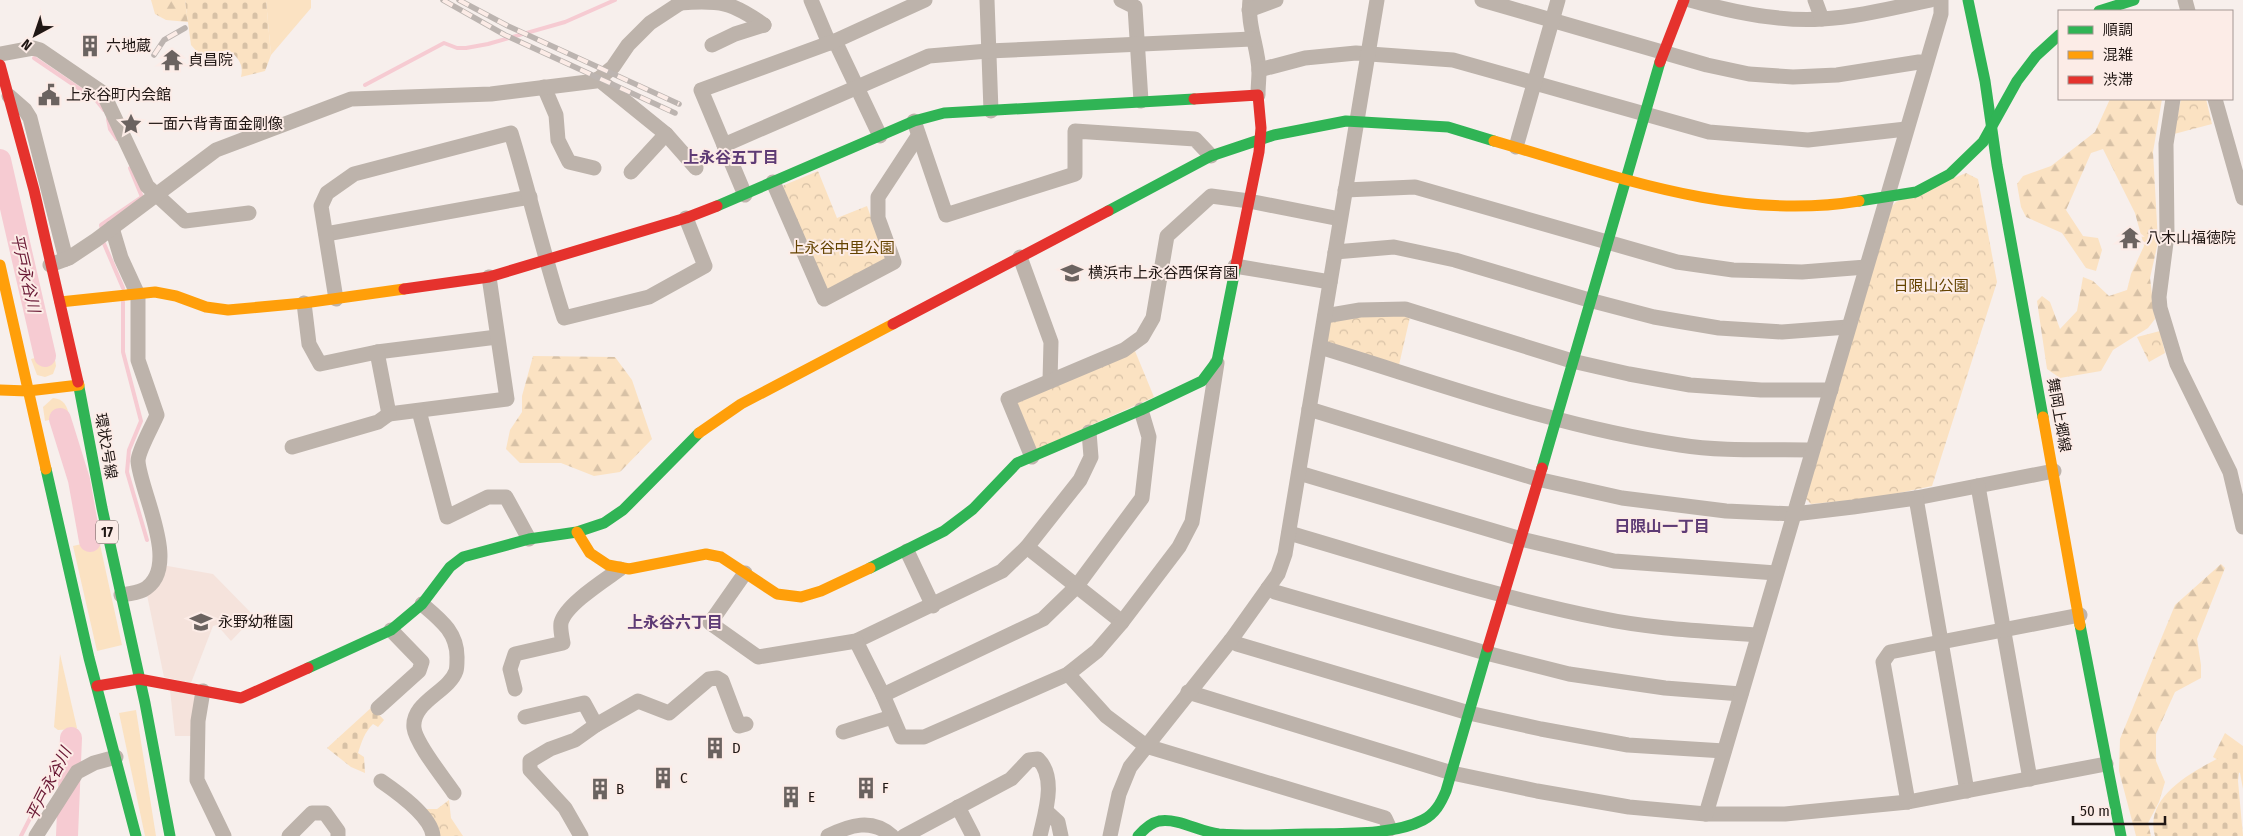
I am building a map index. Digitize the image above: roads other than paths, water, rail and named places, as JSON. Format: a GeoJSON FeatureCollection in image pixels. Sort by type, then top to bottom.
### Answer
{"type":"FeatureCollection","features":[{"type":"Feature","properties":{"kind":"street"},"geometry":{"type":"LineString","coordinates":[[50,264],[66,259],[104,233],[216,150],[351,100],[491,94],[596,81],[613,67],[628,46],[650,23],[683,2],[704,0],[721,2],[741,8],[764,25],[735,34],[712,46]]}},
{"type":"Feature","properties":{"kind":"street"},"geometry":{"type":"LineString","coordinates":[[811,0],[832,42],[858,86],[880,136]]}},
{"type":"Feature","properties":{"kind":"street"},"geometry":{"type":"LineString","coordinates":[[745,195],[701,90],[832,42],[925,0]]}},
{"type":"Feature","properties":{"kind":"street"},"geometry":{"type":"LineString","coordinates":[[987,0],[992,111]]}},
{"type":"Feature","properties":{"kind":"street"},"geometry":{"type":"LineString","coordinates":[[1121,0],[1134,7],[1141,101]]}},
{"type":"Feature","properties":{"kind":"street"},"geometry":{"type":"LineString","coordinates":[[856,641],[883,695],[901,737],[924,737],[1068,674],[1097,651],[1180,547],[1192,522],[1217,361],[1261,138],[1258,95],[1259,70],[1252,40],[1249,5],[1276,0]]}},
{"type":"Feature","properties":{"kind":"street"},"geometry":{"type":"LineString","coordinates":[[1110,836],[1120,794],[1130,767],[1188,692],[1232,640],[1278,574],[1285,554],[1377,0]]}},
{"type":"Feature","properties":{"kind":"street"},"geometry":{"type":"LineString","coordinates":[[1482,0],[1707,65],[1749,74],[1837,75],[1919,62],[1926,63]]}},
{"type":"Feature","properties":{"kind":"street"},"geometry":{"type":"LineString","coordinates":[[1516,147],[1558,0]]}},
{"type":"Feature","properties":{"kind":"street"},"geometry":{"type":"LineString","coordinates":[[1138,836],[1144,828],[1158,821],[1174,821],[1218,834],[1243,836],[1370,832],[1426,820],[1438,809],[1452,773],[1502,595],[1521,539],[1589,300],[1663,52],[1684,0]]}},
{"type":"Feature","properties":{"kind":"street"},"geometry":{"type":"LineString","coordinates":[[1690,0],[1777,18],[1822,19],[1885,4],[1932,0]]}},
{"type":"Feature","properties":{"kind":"street"},"geometry":{"type":"LineString","coordinates":[[1815,0],[1822,19]]}},
{"type":"Feature","properties":{"kind":"street"},"geometry":{"type":"LineString","coordinates":[[1706,814],[1941,14],[1941,0]]}},
{"type":"Feature","properties":{"kind":"street","name":"舞岡上郷線"},"geometry":{"type":"LineString","coordinates":[[1968,0],[1985,81],[1991,128],[2074,617],[2097,765],[2121,836]]}},
{"type":"Feature","properties":{"kind":"street"},"geometry":{"type":"LineString","coordinates":[[2102,10],[2134,0]]}},
{"type":"Feature","properties":{"kind":"street"},"geometry":{"type":"LineString","coordinates":[[97,686],[139,679],[241,698],[392,630],[422,604],[450,566],[463,558],[528,539],[577,532],[604,523],[623,510],[696,436],[717,419],[920,308],[1211,156],[1261,138],[1346,121],[1448,126],[1678,194],[1758,206],[1836,205],[1916,192],[1938,182],[1959,166],[1983,142],[2017,81],[2036,56],[2058,36]]}},
{"type":"Feature","properties":{"kind":"street"},"geometry":{"type":"LineString","coordinates":[[724,146],[928,56],[988,51],[1252,40]]}},
{"type":"Feature","properties":{"kind":"street"},"geometry":{"type":"LineString","coordinates":[[0,54],[33,48],[40,50],[103,93],[148,186],[185,221],[249,213]]}},
{"type":"Feature","properties":{"kind":"street"},"geometry":{"type":"LineString","coordinates":[[1259,70],[1305,58],[1369,53],[1452,60],[1709,132],[1808,140],[1906,129]]}},
{"type":"Feature","properties":{"kind":"street","name":"環状2号線"},"geometry":{"type":"LineString","coordinates":[[0,65],[32,184],[79,385],[102,508],[139,679],[170,836]]}},
{"type":"Feature","properties":{"kind":"street"},"geometry":{"type":"LineString","coordinates":[[598,79],[666,134],[696,168]]}},
{"type":"Feature","properties":{"kind":"street"},"geometry":{"type":"LineString","coordinates":[[544,87],[556,115],[558,140],[568,162],[594,168]]}},
{"type":"Feature","properties":{"kind":"street"},"geometry":{"type":"LineString","coordinates":[[8,95],[26,110],[30,118],[66,259]]}},
{"type":"Feature","properties":{"kind":"street"},"geometry":{"type":"LineString","coordinates":[[60,302],[162,293],[206,306],[228,310],[336,299],[489,277],[686,218],[745,195],[914,121],[944,113],[1258,95]]}},
{"type":"Feature","properties":{"kind":"street"},"geometry":{"type":"LineString","coordinates":[[2173,100],[2166,144],[2167,235],[2159,297],[2160,308],[2177,364],[2230,472],[2243,527]]}},
{"type":"Feature","properties":{"kind":"street"},"geometry":{"type":"LineString","coordinates":[[2215,100],[2238,157],[2243,198]]}},
{"type":"Feature","properties":{"kind":"street"},"geometry":{"type":"LineString","coordinates":[[914,121],[946,215],[1076,174],[1074,106]]}},
{"type":"Feature","properties":{"kind":"street","name":"舞岡上郷線"},"geometry":{"type":"LineString","coordinates":[[1978,115],[2049,472]]}},
{"type":"Feature","properties":{"kind":"street"},"geometry":{"type":"LineString","coordinates":[[1075,131],[1196,139],[1211,156]]}},
{"type":"Feature","properties":{"kind":"street"},"geometry":{"type":"LineString","coordinates":[[336,299],[321,206],[326,193],[354,174],[511,133],[546,261],[564,318],[649,297],[705,266],[686,218]]}},
{"type":"Feature","properties":{"kind":"street"},"geometry":{"type":"LineString","coordinates":[[631,172],[666,134]]}},
{"type":"Feature","properties":{"kind":"street"},"geometry":{"type":"LineString","coordinates":[[773,182],[824,299],[894,262],[878,218],[878,197],[918,136]]}},
{"type":"Feature","properties":{"kind":"street"},"geometry":{"type":"LineString","coordinates":[[1345,190],[1415,188],[1677,262],[1733,270],[1802,272],[1866,267]]}},
{"type":"Feature","properties":{"kind":"street"},"geometry":{"type":"LineString","coordinates":[[1032,457],[1008,399],[1124,350],[1142,337],[1153,318],[1167,236],[1211,196],[1249,201],[1340,219]]}},
{"type":"Feature","properties":{"kind":"street"},"geometry":{"type":"LineString","coordinates":[[326,234],[530,197]]}},
{"type":"Feature","properties":{"kind":"street"},"geometry":{"type":"LineString","coordinates":[[104,233],[121,258],[136,295],[138,360],[157,415],[138,460],[160,543],[155,581],[143,590],[121,595]]}},
{"type":"Feature","properties":{"kind":"street"},"geometry":{"type":"LineString","coordinates":[[1335,252],[1394,247],[1455,260],[1589,300],[1654,317],[1719,328],[1782,332],[1848,327]]}},
{"type":"Feature","properties":{"kind":"street"},"geometry":{"type":"LineString","coordinates":[[1020,257],[1051,342],[1050,381]]}},
{"type":"Feature","properties":{"kind":"street"},"geometry":{"type":"LineString","coordinates":[[0,265],[97,686],[136,836]]}},
{"type":"Feature","properties":{"kind":"street"},"geometry":{"type":"LineString","coordinates":[[1236,266],[1330,282]]}},
{"type":"Feature","properties":{"kind":"street"},"geometry":{"type":"LineString","coordinates":[[292,447],[378,422],[389,414],[507,399],[489,277]]}},
{"type":"Feature","properties":{"kind":"street"},"geometry":{"type":"LineString","coordinates":[[304,303],[310,344],[320,364],[377,352],[497,337]]}},
{"type":"Feature","properties":{"kind":"street"},"geometry":{"type":"LineString","coordinates":[[1324,316],[1360,310],[1405,309],[1572,361],[1690,385],[1761,390],[1831,390]]}},
{"type":"Feature","properties":{"kind":"street"},"geometry":{"type":"LineString","coordinates":[[1320,347],[1556,419],[1682,446],[1812,450]]}},
{"type":"Feature","properties":{"kind":"street"},"geometry":{"type":"LineString","coordinates":[[377,352],[389,414]]}},
{"type":"Feature","properties":{"kind":"street"},"geometry":{"type":"LineString","coordinates":[[577,532],[590,553],[597,560],[620,568],[629,569],[706,554],[721,557],[777,594],[801,597],[821,592],[907,551],[944,530],[974,509],[1017,463],[1141,410],[1202,380],[1217,361]]}},
{"type":"Feature","properties":{"kind":"street"},"geometry":{"type":"LineString","coordinates":[[0,390],[28,391],[79,385]]}},
{"type":"Feature","properties":{"kind":"street"},"geometry":{"type":"LineString","coordinates":[[1309,409],[1537,479],[1622,498],[1726,511],[1794,514],[1916,498],[2049,472]]}},
{"type":"Feature","properties":{"kind":"street"},"geometry":{"type":"LineString","coordinates":[[883,695],[1043,619],[1076,587],[1142,498],[1149,437],[1141,410]]}},
{"type":"Feature","properties":{"kind":"street"},"geometry":{"type":"LineString","coordinates":[[419,411],[447,518],[488,497],[506,497],[528,539]]}},
{"type":"Feature","properties":{"kind":"street"},"geometry":{"type":"LineString","coordinates":[[745,573],[710,623],[758,657],[856,641],[933,606],[1002,571],[1027,547],[1080,480],[1091,457],[1088,432]]}},
{"type":"Feature","properties":{"kind":"street"},"geometry":{"type":"LineString","coordinates":[[1299,473],[1521,539],[1614,561],[1776,573]]}},
{"type":"Feature","properties":{"kind":"street"},"geometry":{"type":"LineString","coordinates":[[1978,486],[2030,779]]}},
{"type":"Feature","properties":{"kind":"street"},"geometry":{"type":"LineString","coordinates":[[1916,498],[1968,791]]}},
{"type":"Feature","properties":{"kind":"street"},"geometry":{"type":"LineString","coordinates":[[1289,533],[1502,595],[1601,619],[1676,629],[1758,635]]}},
{"type":"Feature","properties":{"kind":"street"},"geometry":{"type":"LineString","coordinates":[[1027,547],[1122,622]]}},
{"type":"Feature","properties":{"kind":"street"},"geometry":{"type":"LineString","coordinates":[[907,551],[933,606]]}},
{"type":"Feature","properties":{"kind":"street"},"geometry":{"type":"LineString","coordinates":[[515,689],[510,669],[515,654],[563,643],[560,625],[564,615],[590,591],[620,568]]}},
{"type":"Feature","properties":{"kind":"street"},"geometry":{"type":"LineString","coordinates":[[1268,588],[1275,592],[1486,653],[1568,674],[1664,688],[1741,694]]}},
{"type":"Feature","properties":{"kind":"street"},"geometry":{"type":"LineString","coordinates":[[422,604],[451,630],[457,647],[456,671],[449,681],[424,705],[414,719],[414,727],[416,738],[454,793]]}},
{"type":"Feature","properties":{"kind":"street"},"geometry":{"type":"LineString","coordinates":[[1908,802],[1883,662],[1890,652],[2074,617]]}},
{"type":"Feature","properties":{"kind":"street","name":"舞岡上郷線"},"geometry":{"type":"LineString","coordinates":[[2074,617],[2090,736]]}},
{"type":"Feature","properties":{"kind":"street"},"geometry":{"type":"LineString","coordinates":[[378,708],[419,671],[422,662],[392,630]]}},
{"type":"Feature","properties":{"kind":"street"},"geometry":{"type":"LineString","coordinates":[[1232,640],[1237,644],[1468,713],[1628,745],[1724,751]]}},
{"type":"Feature","properties":{"kind":"street"},"geometry":{"type":"LineString","coordinates":[[1068,674],[1106,716],[1146,746],[1385,818],[1390,829]]}},
{"type":"Feature","properties":{"kind":"street"},"geometry":{"type":"LineString","coordinates":[[581,836],[565,808],[530,770],[530,761],[550,749],[575,740],[596,724],[638,701],[669,713],[709,680],[716,678],[722,681],[739,726],[746,724]]}},
{"type":"Feature","properties":{"kind":"street"},"geometry":{"type":"LineString","coordinates":[[202,691],[198,721],[197,780],[224,836]]}},
{"type":"Feature","properties":{"kind":"street"},"geometry":{"type":"LineString","coordinates":[[1188,692],[1452,773],[1537,791],[1629,807],[1706,814],[1785,814],[1908,802],[2097,765]]}},
{"type":"Feature","properties":{"kind":"street"},"geometry":{"type":"LineString","coordinates":[[525,717],[584,703],[596,724]]}},
{"type":"Feature","properties":{"kind":"street"},"geometry":{"type":"LineString","coordinates":[[843,732],[892,717]]}},
{"type":"Feature","properties":{"kind":"street"},"geometry":{"type":"LineString","coordinates":[[36,836],[78,772],[94,763],[116,757]]}},
{"type":"Feature","properties":{"kind":"street"},"geometry":{"type":"LineString","coordinates":[[904,836],[1011,779],[1029,760],[1038,759],[1043,764],[1049,796],[1040,836]]}},
{"type":"Feature","properties":{"kind":"street"},"geometry":{"type":"LineString","coordinates":[[381,781],[416,808],[433,828],[433,836]]}},
{"type":"Feature","properties":{"kind":"street"},"geometry":{"type":"LineString","coordinates":[[958,807],[973,836]]}},
{"type":"Feature","properties":{"kind":"street"},"geometry":{"type":"LineString","coordinates":[[1046,811],[1058,822],[1061,836]]}},
{"type":"Feature","properties":{"kind":"street"},"geometry":{"type":"LineString","coordinates":[[289,836],[312,813],[325,813],[338,831],[338,836]]}},
{"type":"Feature","properties":{"kind":"street"},"geometry":{"type":"LineString","coordinates":[[828,836],[848,825],[867,824],[885,830],[892,836]]}},
{"type":"Feature","properties":{"kind":"waterway"},"geometry":{"type":"LineString","coordinates":[[365,85],[444,43],[457,48],[488,44],[565,22],[615,0]]}},
{"type":"Feature","properties":{"kind":"waterway"},"geometry":{"type":"LineString","coordinates":[[34,58],[96,100],[104,110]]}},
{"type":"Feature","properties":{"kind":"waterway"},"geometry":{"type":"LineString","coordinates":[[108,119],[110,129],[117,139]]}},
{"type":"Feature","properties":{"kind":"waterway","name":"平戸永谷川"},"geometry":{"type":"LineString","coordinates":[[0,160],[45,356]]}},
{"type":"Feature","properties":{"kind":"waterway"},"geometry":{"type":"LineString","coordinates":[[102,230],[101,225],[142,197],[130,168]]}},
{"type":"Feature","properties":{"kind":"waterway"},"geometry":{"type":"LineString","coordinates":[[102,239],[123,288]]}},
{"type":"Feature","properties":{"kind":"waterway"},"geometry":{"type":"LineString","coordinates":[[123,302],[123,352],[141,421],[129,450],[127,472],[147,540]]}},
{"type":"Feature","properties":{"kind":"waterway","name":"平戸永谷川"},"geometry":{"type":"LineString","coordinates":[[60,419],[79,480],[90,541]]}},
{"type":"Feature","properties":{"kind":"waterway","name":"平戸永谷川"},"geometry":{"type":"LineString","coordinates":[[21,836],[71,738]]}},
{"type":"Feature","properties":{"kind":"waterway","name":"平戸永谷川"},"geometry":{"type":"LineString","coordinates":[[67,836],[71,738]]}},
{"type":"Feature","properties":{"kind":"railway"},"geometry":{"type":"LineString","coordinates":[[443,0],[505,35],[675,113]]}},
{"type":"Feature","properties":{"kind":"railway"},"geometry":{"type":"LineString","coordinates":[[459,0],[508,26],[679,104]]}},
{"type":"Feature","properties":{"kind":"railway"},"geometry":{"type":"LineString","coordinates":[[154,55],[164,40],[185,28]]}},
{"type":"Feature","properties":{"kind":"place","name":"六地蔵"},"geometry":{"type":"Point","coordinates":[90,46]}},
{"type":"Feature","properties":{"kind":"place","name":"貞昌院"},"geometry":{"type":"Point","coordinates":[172,60]}},
{"type":"Feature","properties":{"kind":"place","name":"上永谷町内会館"},"geometry":{"type":"Point","coordinates":[49,95]}},
{"type":"Feature","properties":{"kind":"place","name":"一面六背青面金剛像"},"geometry":{"type":"Point","coordinates":[131,124]}},
{"type":"Feature","properties":{"kind":"place","name":"八木山福徳院"},"geometry":{"type":"Point","coordinates":[2130,238]}},
{"type":"Feature","properties":{"kind":"place","name":"横浜市上永谷西保育園"},"geometry":{"type":"Point","coordinates":[1072,273]}},
{"type":"Feature","properties":{"kind":"place","name":"永野幼稚園"},"geometry":{"type":"Point","coordinates":[201,622]}},
{"type":"Feature","properties":{"kind":"place","name":"D"},"geometry":{"type":"Point","coordinates":[715,748]}},
{"type":"Feature","properties":{"kind":"place","name":"C"},"geometry":{"type":"Point","coordinates":[663,778]}},
{"type":"Feature","properties":{"kind":"place","name":"F"},"geometry":{"type":"Point","coordinates":[866,788]}},
{"type":"Feature","properties":{"kind":"place","name":"B"},"geometry":{"type":"Point","coordinates":[600,789]}},
{"type":"Feature","properties":{"kind":"place","name":"E"},"geometry":{"type":"Point","coordinates":[791,797]}},
{"type":"Feature","properties":{"kind":"district","name":"上永谷五丁目"},"geometry":{"type":"Point","coordinates":[731,157]}},
{"type":"Feature","properties":{"kind":"district","name":"日限山一丁目"},"geometry":{"type":"Point","coordinates":[1662,526]}},
{"type":"Feature","properties":{"kind":"district","name":"上永谷六丁目"},"geometry":{"type":"Point","coordinates":[675,622]}},
{"type":"Feature","properties":{"kind":"park label","name":"上永谷中里公園"},"geometry":{"type":"Point","coordinates":[842,248]}},
{"type":"Feature","properties":{"kind":"park label","name":"日限山公園"},"geometry":{"type":"Point","coordinates":[1931,286]}}]}
